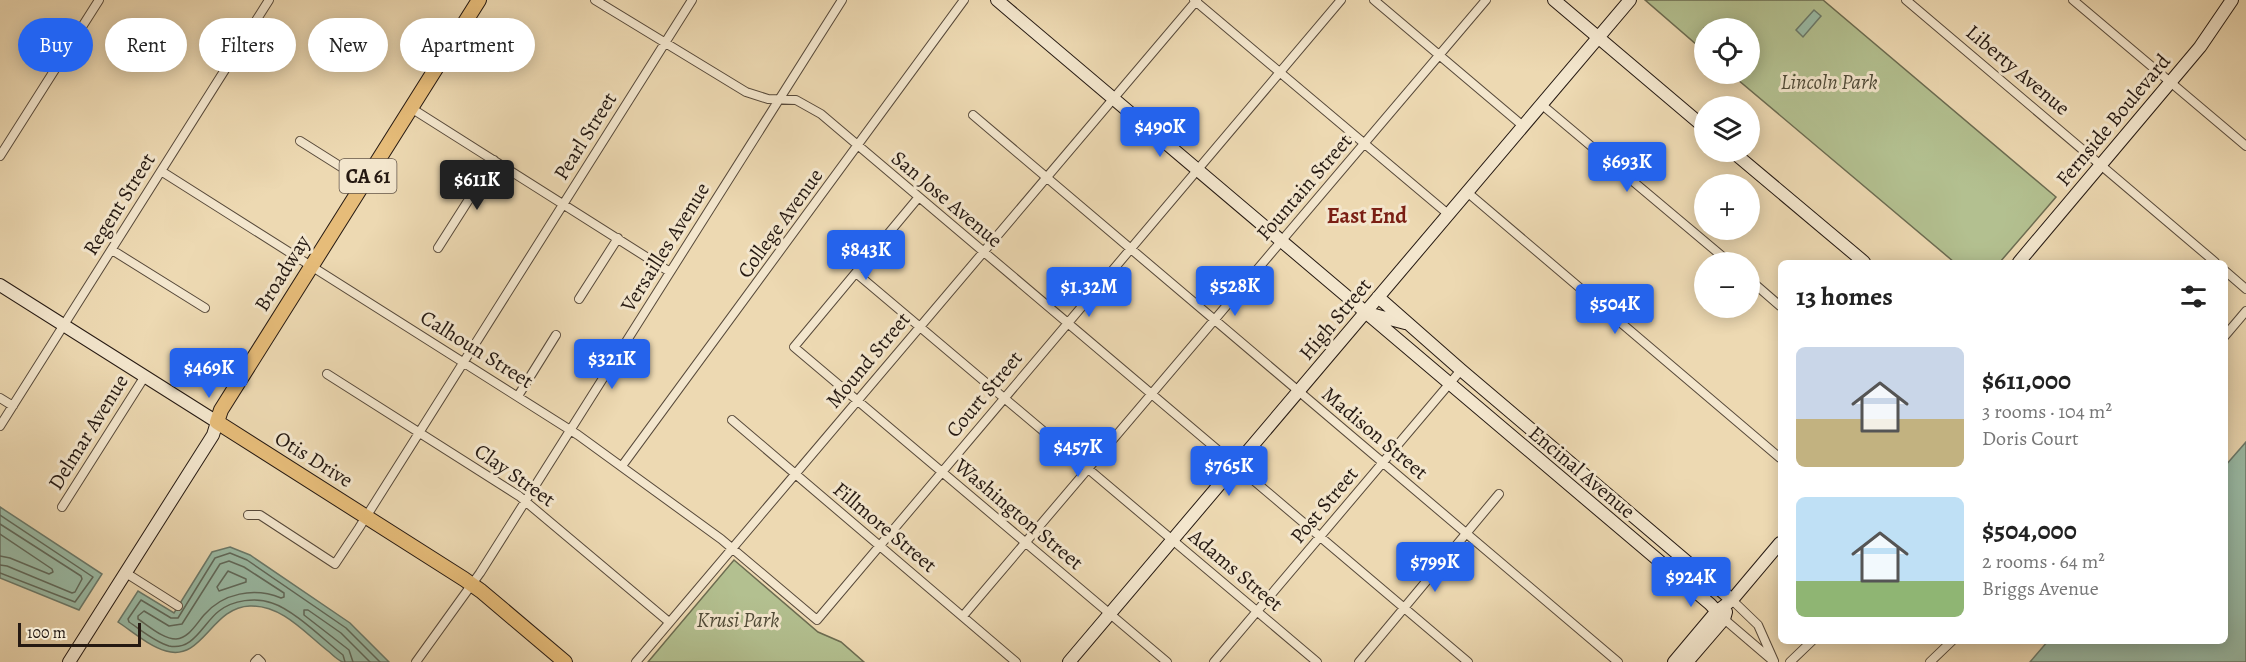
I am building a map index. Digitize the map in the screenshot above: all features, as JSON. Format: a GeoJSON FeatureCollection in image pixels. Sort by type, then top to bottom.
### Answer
{"type":"FeatureCollection","features":[{"type":"Feature","properties":{"kind":"main road","name":"Broadway"},"geometry":{"type":"LineString","coordinates":[[69,662],[213,435],[221,410],[479,0]]}},
{"type":"Feature","properties":{"kind":"main road","name":"Encinal Avenue"},"geometry":{"type":"LineString","coordinates":[[997,0],[1720,615]]}},
{"type":"Feature","properties":{"kind":"main road"},"geometry":{"type":"LineString","coordinates":[[1554,0],[1694,119]]}},
{"type":"Feature","properties":{"kind":"main road","name":"High Street"},"geometry":{"type":"LineString","coordinates":[[1069,662],[1630,0]]}},
{"type":"Feature","properties":{"kind":"main road","name":"Fernside Boulevard"},"geometry":{"type":"LineString","coordinates":[[2021,260],[2171,83],[2216,26],[2232,0]]}},
{"type":"Feature","properties":{"kind":"main road"},"geometry":{"type":"LineString","coordinates":[[1745,162],[1862,260]]}},
{"type":"Feature","properties":{"kind":"main road","name":"Otis Drive"},"geometry":{"type":"LineString","coordinates":[[0,285],[472,585],[565,662]]}},
{"type":"Feature","properties":{"kind":"main road","name":"Encinal Avenue"},"geometry":{"type":"LineString","coordinates":[[1378,297],[1732,600]]}},
{"type":"Feature","properties":{"kind":"main road","name":"Encinal Avenue"},"geometry":{"type":"LineString","coordinates":[[1365,312],[1407,324]]}},
{"type":"Feature","properties":{"kind":"main road"},"geometry":{"type":"LineString","coordinates":[[1687,662],[1720,615],[1778,545]]}},
{"type":"Feature","properties":{"kind":"main road"},"geometry":{"type":"LineString","coordinates":[[1674,662],[1720,615]]}},
{"type":"Feature","properties":{"kind":"street"},"geometry":{"type":"LineString","coordinates":[[0,156],[99,0]]}},
{"type":"Feature","properties":{"kind":"street","name":"Regent Street"},"geometry":{"type":"LineString","coordinates":[[0,426],[269,0]]}},
{"type":"Feature","properties":{"kind":"street","name":"San Jose Avenue"},"geometry":{"type":"LineString","coordinates":[[596,0],[746,92],[768,99],[796,100],[808,105],[1467,662]]}},
{"type":"Feature","properties":{"kind":"street","name":"Pearl Street"},"geometry":{"type":"LineString","coordinates":[[248,515],[260,515],[334,564],[366,517],[692,0]]}},
{"type":"Feature","properties":{"kind":"street","name":"Versailles Avenue"},"geometry":{"type":"LineString","coordinates":[[416,662],[472,585],[842,0]]}},
{"type":"Feature","properties":{"kind":"street","name":"College Avenue"},"geometry":{"type":"LineString","coordinates":[[622,466],[964,0]]}},
{"type":"Feature","properties":{"kind":"street","name":"Court Street"},"geometry":{"type":"LineString","coordinates":[[817,620],[1341,0]]}},
{"type":"Feature","properties":{"kind":"street"},"geometry":{"type":"LineString","coordinates":[[1374,0],[1523,126]]}},
{"type":"Feature","properties":{"kind":"street","name":"Fountain Street"},"geometry":{"type":"LineString","coordinates":[[963,616],[1486,0]]}},
{"type":"Feature","properties":{"kind":"street","name":"Liberty Avenue"},"geometry":{"type":"LineString","coordinates":[[1906,0],[2214,260]]}},
{"type":"Feature","properties":{"kind":"street"},"geometry":{"type":"LineString","coordinates":[[2073,0],[2246,146]]}},
{"type":"Feature","properties":{"kind":"street"},"geometry":{"type":"LineString","coordinates":[[1196,1],[1448,214]]}},
{"type":"Feature","properties":{"kind":"street","name":"Mound Street"},"geometry":{"type":"LineString","coordinates":[[636,662],[1196,1]]}},
{"type":"Feature","properties":{"kind":"street"},"geometry":{"type":"LineString","coordinates":[[1542,104],[1717,252]]}},
{"type":"Feature","properties":{"kind":"street"},"geometry":{"type":"LineString","coordinates":[[411,108],[670,272]]}},
{"type":"Feature","properties":{"kind":"street","name":"Madison Street"},"geometry":{"type":"LineString","coordinates":[[973,115],[1618,662]]}},
{"type":"Feature","properties":{"kind":"street"},"geometry":{"type":"LineString","coordinates":[[300,141],[365,182]]}},
{"type":"Feature","properties":{"kind":"street"},"geometry":{"type":"LineString","coordinates":[[438,248],[494,160]]}},
{"type":"Feature","properties":{"kind":"street","name":"Calhoun Street"},"geometry":{"type":"LineString","coordinates":[[161,171],[571,430],[732,548],[817,620]]}},
{"type":"Feature","properties":{"kind":"street"},"geometry":{"type":"LineString","coordinates":[[1467,192],[1778,456]]}},
{"type":"Feature","properties":{"kind":"street"},"geometry":{"type":"LineString","coordinates":[[856,273],[918,198]]}},
{"type":"Feature","properties":{"kind":"street"},"geometry":{"type":"LineString","coordinates":[[579,299],[618,238]]}},
{"type":"Feature","properties":{"kind":"street"},"geometry":{"type":"LineString","coordinates":[[112,250],[205,308]]}},
{"type":"Feature","properties":{"kind":"street","name":"Adams Street"},"geometry":{"type":"LineString","coordinates":[[856,273],[1317,662]]}},
{"type":"Feature","properties":{"kind":"street","name":"Washington Street"},"geometry":{"type":"LineString","coordinates":[[856,273],[794,347],[1167,662]]}},
{"type":"Feature","properties":{"kind":"street"},"geometry":{"type":"LineString","coordinates":[[2228,273],[2246,289]]}},
{"type":"Feature","properties":{"kind":"street"},"geometry":{"type":"LineString","coordinates":[[1760,289],[1778,304]]}},
{"type":"Feature","properties":{"kind":"street"},"geometry":{"type":"LineString","coordinates":[[2228,333],[2246,311]]}},
{"type":"Feature","properties":{"kind":"street"},"geometry":{"type":"LineString","coordinates":[[518,396],[556,335]]}},
{"type":"Feature","properties":{"kind":"street","name":"Post Street"},"geometry":{"type":"LineString","coordinates":[[1214,662],[1461,370]]}},
{"type":"Feature","properties":{"kind":"street","name":"Clay Street"},"geometry":{"type":"LineString","coordinates":[[327,374],[525,501],[669,622]]}},
{"type":"Feature","properties":{"kind":"street","name":"Delmar Avenue"},"geometry":{"type":"LineString","coordinates":[[62,507],[145,376]]}},
{"type":"Feature","properties":{"kind":"street"},"geometry":{"type":"LineString","coordinates":[[0,398],[13,406]]}},
{"type":"Feature","properties":{"kind":"street","name":"Fillmore Street"},"geometry":{"type":"LineString","coordinates":[[732,420],[1016,662]]}},
{"type":"Feature","properties":{"kind":"street"},"geometry":{"type":"LineString","coordinates":[[1535,457],[1547,443]]}},
{"type":"Feature","properties":{"kind":"street"},"geometry":{"type":"LineString","coordinates":[[1359,662],[1500,494]]}},
{"type":"Feature","properties":{"kind":"street"},"geometry":{"type":"LineString","coordinates":[[126,573],[178,606]]}},
{"type":"Feature","properties":{"kind":"street","name":"Encinal Avenue"},"geometry":{"type":"LineString","coordinates":[[1732,600],[1758,626],[1774,661]]}},
{"type":"Feature","properties":{"kind":"street","name":"Encinal Avenue"},"geometry":{"type":"LineString","coordinates":[[1720,615],[1774,661]]}},
{"type":"Feature","properties":{"kind":"street"},"geometry":{"type":"LineString","coordinates":[[1790,662],[1809,644]]}},
{"type":"Feature","properties":{"kind":"street"},"geometry":{"type":"LineString","coordinates":[[1930,662],[1949,644]]}},
{"type":"Feature","properties":{"kind":"street"},"geometry":{"type":"LineString","coordinates":[[255,662],[258,659],[261,662]]}},
{"type":"Feature","properties":{"kind":"green space","name":"Lincoln Park"},"geometry":{"type":"Polygon","coordinates":[[[1645,0],[1823,0],[2056,197],[2002,260],[1952,260],[1760,98],[1760,96],[1743,84],[1760,84],[1760,18],[1694,18],[1694,42],[1645,0]]]}},
{"type":"Feature","properties":{"kind":"green space","name":"Krusi Park"},"geometry":{"type":"Polygon","coordinates":[[[734,560],[818,632],[841,642],[864,662],[648,662],[734,560]]]}},
{"type":"Feature","properties":{"kind":"water"},"geometry":{"type":"Polygon","coordinates":[[[1814,10],[1821,16],[1803,37],[1796,30],[1814,10]]]}},
{"type":"Feature","properties":{"kind":"water"},"geometry":{"type":"Polygon","coordinates":[[[2246,442],[2246,662],[2030,662],[2045,644],[2228,644],[2228,463],[2246,442]]]}},
{"type":"Feature","properties":{"kind":"water"},"geometry":{"type":"Polygon","coordinates":[[[0,507],[102,574],[79,610],[0,578],[0,507]]]}},
{"type":"Feature","properties":{"kind":"water"},"geometry":{"type":"Polygon","coordinates":[[[230,547],[250,555],[350,623],[389,662],[343,662],[292,621],[262,607],[250,606],[237,609],[226,615],[199,642],[179,652],[166,651],[153,646],[118,622],[138,591],[174,613],[212,552],[230,547]]]}},
{"type":"Feature","properties":{"kind":"district","name":"East End"},"geometry":{"type":"Point","coordinates":[1367,215]}}]}
